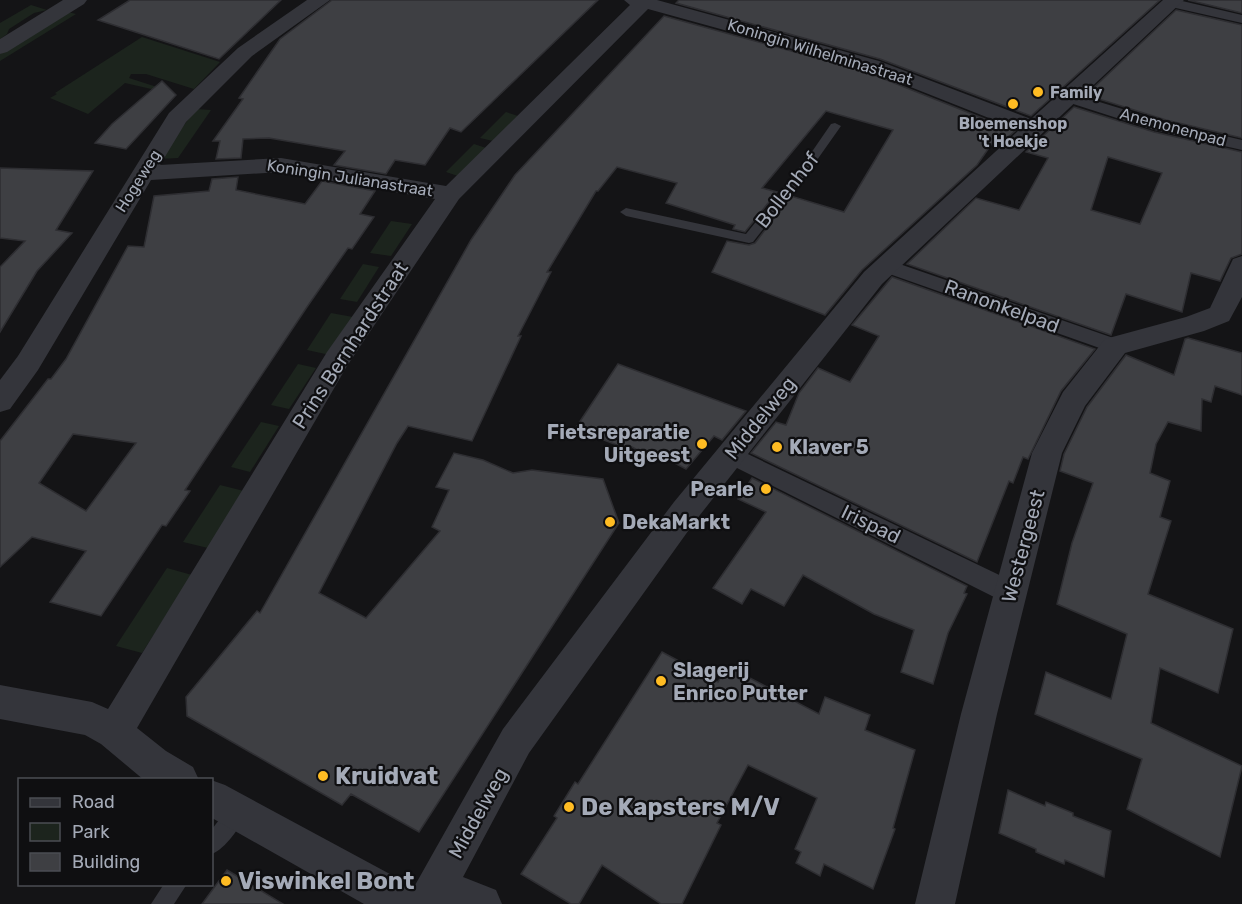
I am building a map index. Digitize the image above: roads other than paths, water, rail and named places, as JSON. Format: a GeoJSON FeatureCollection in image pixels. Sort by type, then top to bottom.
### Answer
{"type":"FeatureCollection","features":[{"type":"Feature","properties":{"kind":"street"},"geometry":{"type":"LineString","coordinates":[[0,48],[77,0]]}},
{"type":"Feature","properties":{"kind":"street","name":"Hogeweg"},"geometry":{"type":"LineString","coordinates":[[0,401],[28,363],[177,118],[245,52],[320,0]]}},
{"type":"Feature","properties":{"kind":"street","name":"Koningin Wilhelminastraat"},"geometry":{"type":"LineString","coordinates":[[641,1],[872,65],[1036,129]]}},
{"type":"Feature","properties":{"kind":"street","name":"Prins Bernhardstraat"},"geometry":{"type":"LineString","coordinates":[[114,732],[337,359],[451,194],[641,1]]}},
{"type":"Feature","properties":{"kind":"street"},"geometry":{"type":"LineString","coordinates":[[1173,2],[1242,19]]}},
{"type":"Feature","properties":{"kind":"street","name":"Middelweg"},"geometry":{"type":"LineString","coordinates":[[423,898],[516,741],[685,511],[873,278],[1173,2]]}},
{"type":"Feature","properties":{"kind":"street","name":"Anemonenpad"},"geometry":{"type":"LineString","coordinates":[[1070,98],[1160,126],[1242,145]]}},
{"type":"Feature","properties":{"kind":"street","name":"Koningin Julianastraat"},"geometry":{"type":"LineString","coordinates":[[141,174],[281,165],[451,194]]}},
{"type":"Feature","properties":{"kind":"street","name":"Ranonkelpad"},"geometry":{"type":"LineString","coordinates":[[888,266],[1115,346]]}},
{"type":"Feature","properties":{"kind":"street"},"geometry":{"type":"LineString","coordinates":[[1115,346],[1220,314],[1239,274]]}},
{"type":"Feature","properties":{"kind":"street","name":"Westergeest"},"geometry":{"type":"LineString","coordinates":[[935,904],[979,714],[1047,453],[1073,400],[1115,346]]}},
{"type":"Feature","properties":{"kind":"street","name":"Irispad"},"geometry":{"type":"LineString","coordinates":[[731,455],[1011,593]]}},
{"type":"Feature","properties":{"kind":"street"},"geometry":{"type":"LineString","coordinates":[[0,702],[92,719],[114,732],[153,764],[177,778]]}},
{"type":"Feature","properties":{"kind":"street"},"geometry":{"type":"LineString","coordinates":[[224,806],[423,898],[482,904]]}},
{"type":"Feature","properties":{"kind":"lane","name":"Bollenhof"},"geometry":{"type":"LineString","coordinates":[[626,213],[749,239],[813,158],[835,126]]}},
{"type":"Feature","properties":{"kind":"lane"},"geometry":{"type":"LineString","coordinates":[[213,841],[224,806]]}},
{"type":"Feature","properties":{"kind":"lane"},"geometry":{"type":"LineString","coordinates":[[161,904],[176,886]]}},
{"type":"Feature","properties":{"kind":"place","name":"Family"},"geometry":{"type":"Point","coordinates":[1038,92]}},
{"type":"Feature","properties":{"kind":"place","name":"Bloemenshop 't Hoekje"},"geometry":{"type":"Point","coordinates":[1013,104]}},
{"type":"Feature","properties":{"kind":"place","name":"Fietsreparatie Uitgeest"},"geometry":{"type":"Point","coordinates":[702,444]}},
{"type":"Feature","properties":{"kind":"place","name":"Klaver 5"},"geometry":{"type":"Point","coordinates":[777,447]}},
{"type":"Feature","properties":{"kind":"place","name":"Pearle"},"geometry":{"type":"Point","coordinates":[766,489]}},
{"type":"Feature","properties":{"kind":"place","name":"DekaMarkt"},"geometry":{"type":"Point","coordinates":[610,522]}},
{"type":"Feature","properties":{"kind":"place","name":"Slagerij Enrico Putter"},"geometry":{"type":"Point","coordinates":[661,681]}},
{"type":"Feature","properties":{"kind":"place","name":"Kruidvat"},"geometry":{"type":"Point","coordinates":[323,776]}},
{"type":"Feature","properties":{"kind":"place","name":"De Kapsters M/V"},"geometry":{"type":"Point","coordinates":[569,807]}},
{"type":"Feature","properties":{"kind":"place","name":"Viswinkel Bont"},"geometry":{"type":"Point","coordinates":[226,881]}}]}
